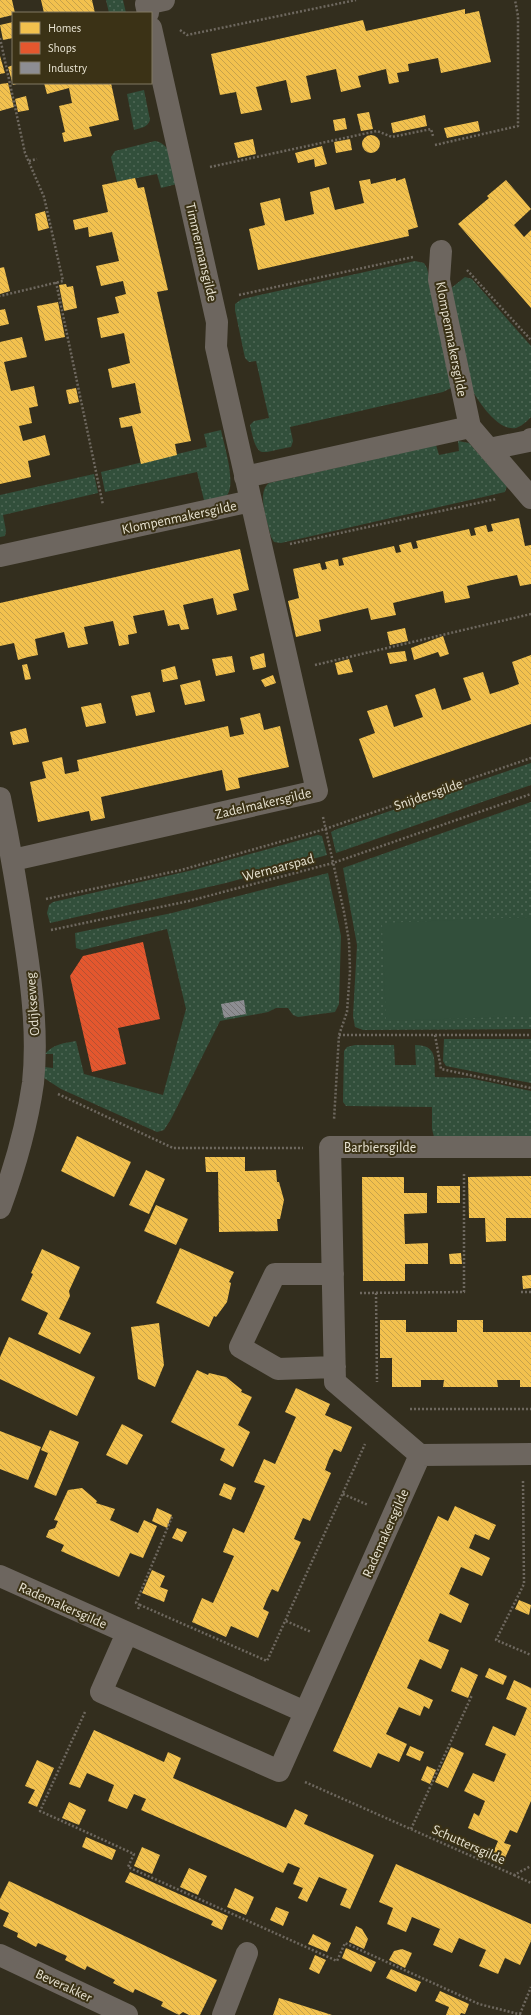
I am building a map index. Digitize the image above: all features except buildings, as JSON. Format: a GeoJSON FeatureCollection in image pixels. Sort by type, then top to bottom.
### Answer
{"type":"FeatureCollection","features":[{"type":"Feature","properties":{"kind":"street","name":"Timmermansgilde"},"geometry":{"type":"LineString","coordinates":[[152,32],[218,322],[216,347],[245,477]]}},
{"type":"Feature","properties":{"kind":"street","name":"Klompenmakersgilde"},"geometry":{"type":"LineString","coordinates":[[441,251],[439,280],[470,427],[489,449]]}},
{"type":"Feature","properties":{"kind":"street"},"geometry":{"type":"LineString","coordinates":[[245,477],[470,427]]}},
{"type":"Feature","properties":{"kind":"street"},"geometry":{"type":"LineString","coordinates":[[529,495],[489,449],[528,441],[531,438]]}},
{"type":"Feature","properties":{"kind":"street","name":"Klompenmakersgilde"},"geometry":{"type":"LineString","coordinates":[[0,556],[251,501],[245,477]]}},
{"type":"Feature","properties":{"kind":"street","name":"Zadelmakersgilde"},"geometry":{"type":"LineString","coordinates":[[13,860],[317,791],[251,501]]}},
{"type":"Feature","properties":{"kind":"street","name":"Odijkseweg"},"geometry":{"type":"LineString","coordinates":[[0,798],[21,905],[33,1004],[34,1044],[33,1082],[22,1138],[0,1208]]}},
{"type":"Feature","properties":{"kind":"street","name":"Barbiersgilde"},"geometry":{"type":"LineString","coordinates":[[420,1455],[335,1382],[330,1147],[531,1147]]}},
{"type":"Feature","properties":{"kind":"street"},"geometry":{"type":"LineString","coordinates":[[333,1283],[275,1274],[240,1347],[278,1369],[335,1367]]}},
{"type":"Feature","properties":{"kind":"street"},"geometry":{"type":"LineString","coordinates":[[420,1455],[527,1454]]}},
{"type":"Feature","properties":{"kind":"street","name":"Rademakersgilde"},"geometry":{"type":"LineString","coordinates":[[279,1771],[420,1455]]}},
{"type":"Feature","properties":{"kind":"street","name":"Rademakersgilde"},"geometry":{"type":"LineString","coordinates":[[0,1576],[305,1712]]}},
{"type":"Feature","properties":{"kind":"street"},"geometry":{"type":"LineString","coordinates":[[127,1633],[101,1692],[279,1771]]}},
{"type":"Feature","properties":{"kind":"street"},"geometry":{"type":"LineString","coordinates":[[224,2015],[247,1953]]}},
{"type":"Feature","properties":{"kind":"street","name":"Beverakker"},"geometry":{"type":"LineString","coordinates":[[0,1955],[127,2015]]}},
{"type":"Feature","properties":{"kind":"path"},"geometry":{"type":"LineString","coordinates":[[152,6],[187,35],[356,0]]}},
{"type":"Feature","properties":{"kind":"path"},"geometry":{"type":"LineString","coordinates":[[436,145],[518,126],[518,16],[515,0]]}},
{"type":"Feature","properties":{"kind":"path"},"geometry":{"type":"LineString","coordinates":[[0,38],[26,153],[44,197],[63,281],[0,296]]}},
{"type":"Feature","properties":{"kind":"path"},"geometry":{"type":"LineString","coordinates":[[184,172],[377,130],[392,137],[431,129],[433,136]]}},
{"type":"Feature","properties":{"kind":"path"},"geometry":{"type":"LineString","coordinates":[[29,161],[37,160]]}},
{"type":"Feature","properties":{"kind":"path"},"geometry":{"type":"LineString","coordinates":[[213,300],[441,251]]}},
{"type":"Feature","properties":{"kind":"path","name":"Klompenmakersgilde"},"geometry":{"type":"LineString","coordinates":[[441,251],[463,264],[531,340]]}},
{"type":"Feature","properties":{"kind":"path"},"geometry":{"type":"LineString","coordinates":[[56,282],[109,532]]}},
{"type":"Feature","properties":{"kind":"path"},"geometry":{"type":"LineString","coordinates":[[262,550],[529,495]]}},
{"type":"Feature","properties":{"kind":"path"},"geometry":{"type":"LineString","coordinates":[[290,671],[531,614]]}},
{"type":"Feature","properties":{"kind":"path","name":"Snijdersgilde"},"geometry":{"type":"LineString","coordinates":[[21,905],[181,870],[325,829],[531,758]]}},
{"type":"Feature","properties":{"kind":"path"},"geometry":{"type":"LineString","coordinates":[[33,1082],[173,1148],[330,1147],[335,1106],[339,1035],[347,1012],[350,971],[349,941],[317,791]]}},
{"type":"Feature","properties":{"kind":"path","name":"Wernaarspad"},"geometry":{"type":"LineString","coordinates":[[24,930],[43,931],[73,926],[189,901],[333,863],[531,794]]}},
{"type":"Feature","properties":{"kind":"path"},"geometry":{"type":"LineString","coordinates":[[339,1035],[531,1035]]}},
{"type":"Feature","properties":{"kind":"path"},"geometry":{"type":"LineString","coordinates":[[435,1035],[441,1069],[531,1088]]}},
{"type":"Feature","properties":{"kind":"path"},"geometry":{"type":"LineString","coordinates":[[333,1283],[376,1292],[464,1292],[464,1147]]}},
{"type":"Feature","properties":{"kind":"path"},"geometry":{"type":"LineString","coordinates":[[172,1517],[136,1603],[267,1661],[377,1418],[376,1292]]}},
{"type":"Feature","properties":{"kind":"path"},"geometry":{"type":"LineString","coordinates":[[521,1292],[531,1292]]}},
{"type":"Feature","properties":{"kind":"path"},"geometry":{"type":"LineString","coordinates":[[377,1418],[408,1409],[531,1408]]}},
{"type":"Feature","properties":{"kind":"path"},"geometry":{"type":"LineString","coordinates":[[527,1454],[524,1584],[496,1640],[531,1655]]}},
{"type":"Feature","properties":{"kind":"path"},"geometry":{"type":"LineString","coordinates":[[127,1633],[140,1605]]}},
{"type":"Feature","properties":{"kind":"path"},"geometry":{"type":"LineString","coordinates":[[101,1692],[89,1703],[40,1811],[134,1854],[128,1867],[337,1961],[345,1943],[479,2004],[521,2015],[531,1987]]}},
{"type":"Feature","properties":{"kind":"path"},"geometry":{"type":"LineString","coordinates":[[411,1829],[472,1695]]}},
{"type":"Feature","properties":{"kind":"path","name":"Schuttersgilde"},"geometry":{"type":"LineString","coordinates":[[279,1771],[514,1875],[531,1866]]}},
{"type":"Feature","properties":{"kind":"path"},"geometry":{"type":"LineString","coordinates":[[514,1875],[531,1882]]}},
{"type":"Feature","properties":{"kind":"green space"},"geometry":{"type":"Polygon","coordinates":[[[106,0],[123,0],[126,12],[109,12],[106,0]]]}},
{"type":"Feature","properties":{"kind":"green space"},"geometry":{"type":"Polygon","coordinates":[[[144,90],[150,120],[146,126],[134,130],[127,94],[144,90]]]}},
{"type":"Feature","properties":{"kind":"green space"},"geometry":{"type":"Polygon","coordinates":[[[155,141],[161,143],[170,152],[177,184],[161,188],[157,174],[117,182],[111,157],[115,151],[155,141]]]}},
{"type":"Feature","properties":{"kind":"green space"},"geometry":{"type":"Polygon","coordinates":[[[415,261],[424,263],[427,268],[452,380],[451,388],[443,392],[290,427],[293,441],[291,447],[267,452],[258,450],[255,445],[250,425],[254,421],[269,418],[256,361],[249,362],[245,358],[235,304],[242,299],[415,261]]]}},
{"type":"Feature","properties":{"kind":"green space"},"geometry":{"type":"Polygon","coordinates":[[[465,277],[472,279],[531,346],[531,417],[516,428],[509,428],[495,420],[483,406],[470,386],[450,289],[465,277]]]}},
{"type":"Feature","properties":{"kind":"green space"},"geometry":{"type":"Polygon","coordinates":[[[221,430],[230,476],[229,492],[225,497],[207,501],[204,500],[197,472],[105,492],[101,472],[207,447],[204,434],[221,430]]]}},
{"type":"Feature","properties":{"kind":"green space"},"geometry":{"type":"Polygon","coordinates":[[[458,441],[469,443],[507,486],[505,492],[281,543],[274,542],[271,537],[263,501],[265,487],[269,483],[436,445],[439,455],[459,451],[458,441]]]}},
{"type":"Feature","properties":{"kind":"green space"},"geometry":{"type":"Polygon","coordinates":[[[94,474],[98,493],[3,515],[6,531],[5,536],[0,537],[0,495],[94,474]]]}},
{"type":"Feature","properties":{"kind":"green space"},"geometry":{"type":"Polygon","coordinates":[[[531,763],[531,785],[336,853],[331,832],[337,829],[531,763]]]}},
{"type":"Feature","properties":{"kind":"green space"},"geometry":{"type":"Polygon","coordinates":[[[531,802],[531,1029],[363,1030],[355,1027],[353,1016],[357,945],[343,868],[531,802]]]}},
{"type":"Feature","properties":{"kind":"green space"},"geometry":{"type":"Polygon","coordinates":[[[318,835],[322,836],[327,855],[226,883],[50,923],[47,913],[49,905],[53,902],[193,870],[318,835]]]}},
{"type":"Feature","properties":{"kind":"green space"},"geometry":{"type":"Polygon","coordinates":[[[328,873],[341,936],[339,1004],[335,1012],[298,1017],[293,1015],[288,1008],[276,1008],[268,1012],[220,1021],[171,1119],[164,1130],[157,1132],[61,1089],[44,1078],[44,1067],[53,1068],[53,1054],[45,1054],[55,1046],[76,1041],[84,1074],[163,1095],[186,1009],[167,929],[82,950],[76,948],[75,933],[172,913],[328,873]]]}},
{"type":"Feature","properties":{"kind":"green space"},"geometry":{"type":"Polygon","coordinates":[[[531,917],[531,1016],[386,1021],[382,923],[531,917]]]}},
{"type":"Feature","properties":{"kind":"green space"},"geometry":{"type":"Polygon","coordinates":[[[444,1039],[531,1039],[531,1083],[446,1066],[443,1061],[444,1039]]]}},
{"type":"Feature","properties":{"kind":"green space"},"geometry":{"type":"Polygon","coordinates":[[[355,1045],[394,1045],[395,1065],[416,1065],[415,1045],[422,1046],[428,1048],[433,1055],[435,1077],[469,1078],[531,1091],[531,1139],[434,1137],[432,1129],[432,1107],[346,1106],[343,1102],[344,1051],[347,1047],[355,1045]]]}}]}
